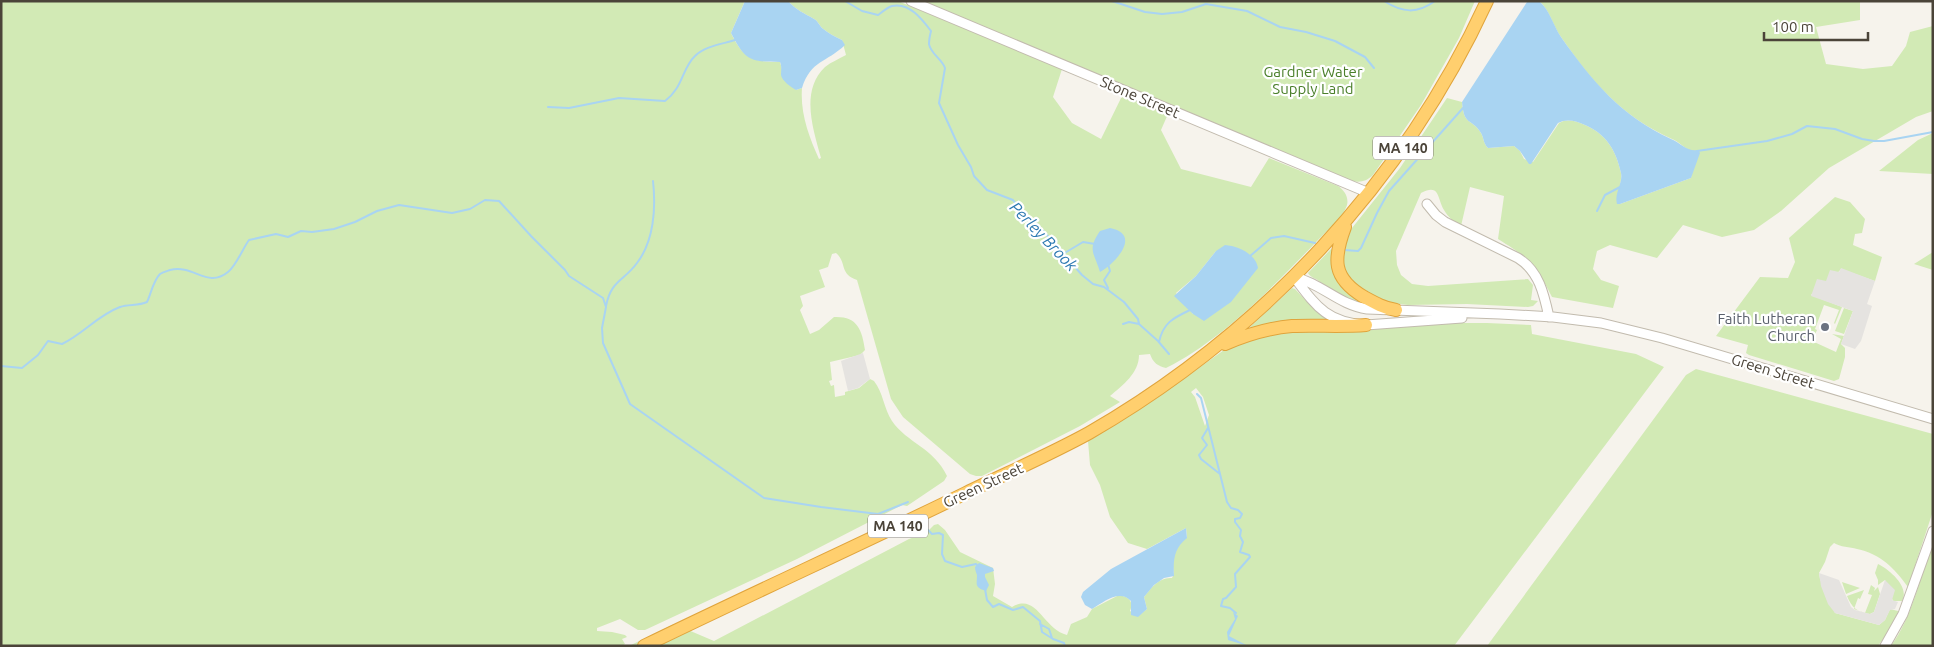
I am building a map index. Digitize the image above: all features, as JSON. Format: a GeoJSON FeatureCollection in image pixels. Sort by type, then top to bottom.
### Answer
{"type":"FeatureCollection","features":[{"type":"Feature","properties":{"kind":"highway","name":"MA 140"},"geometry":{"type":"LineString","coordinates":[[1294,277],[1349,218],[1402,150],[1462,52],[1487,1]]}},
{"type":"Feature","properties":{"kind":"highway"},"geometry":{"type":"LineString","coordinates":[[1349,218],[1337,253],[1339,274],[1348,285],[1361,295],[1379,305],[1396,310]]}},
{"type":"Feature","properties":{"kind":"highway","name":"Green Street"},"geometry":{"type":"LineString","coordinates":[[644,646],[1060,448],[1142,400],[1214,349],[1294,277]]}},
{"type":"Feature","properties":{"kind":"highway"},"geometry":{"type":"LineString","coordinates":[[1214,349],[1251,335],[1281,328],[1366,325]]}},
{"type":"Feature","properties":{"kind":"street","name":"Stone Street"},"geometry":{"type":"LineString","coordinates":[[911,1],[1369,193]]}},
{"type":"Feature","properties":{"kind":"street"},"geometry":{"type":"LineString","coordinates":[[1427,204],[1445,222],[1527,264],[1540,284],[1549,317]]}},
{"type":"Feature","properties":{"kind":"street","name":"Green Street"},"geometry":{"type":"LineString","coordinates":[[1294,277],[1313,303],[1326,313],[1348,323],[1366,325],[1482,316],[1522,315]]}},
{"type":"Feature","properties":{"kind":"street","name":"Green Street"},"geometry":{"type":"LineString","coordinates":[[1294,277],[1312,282],[1351,306],[1372,310],[1522,315],[1601,323],[1662,338],[1933,419]]}},
{"type":"Feature","properties":{"kind":"street"},"geometry":{"type":"LineString","coordinates":[[1885,646],[1903,614],[1933,531]]}},
{"type":"Feature","properties":{"kind":"green space"},"geometry":{"type":"Polygon","coordinates":[[[1,1],[743,1],[744,3],[731,33],[744,53],[762,61],[780,62],[782,69],[796,90],[802,88],[802,107],[806,125],[819,159],[821,158],[812,123],[811,111],[813,87],[817,77],[825,67],[846,55],[842,40],[827,32],[815,20],[788,1],[898,1],[1062,69],[1053,97],[1072,123],[1101,139],[1123,94],[1168,114],[1161,130],[1181,169],[1251,187],[1269,158],[1338,186],[1347,197],[1347,205],[1334,224],[1266,293],[1207,343],[1166,368],[1156,364],[1150,354],[1139,355],[1133,373],[1110,396],[1120,402],[1080,426],[982,476],[970,474],[903,417],[891,399],[857,280],[845,271],[839,256],[836,253],[832,254],[828,267],[819,270],[825,287],[800,296],[803,306],[800,310],[810,334],[819,330],[834,317],[842,317],[853,321],[860,330],[865,350],[860,355],[830,362],[832,380],[829,381],[831,386],[834,385],[835,397],[845,395],[845,392],[859,388],[870,379],[874,381],[892,421],[898,429],[928,452],[942,466],[947,476],[944,481],[907,506],[902,505],[797,559],[645,630],[638,630],[620,619],[597,628],[597,631],[625,635],[627,637],[622,639],[625,644],[622,646],[1,646],[1,1]],[[1216,251],[1196,276],[1176,293],[1193,314],[1216,251]]]}},
{"type":"Feature","properties":{"kind":"green space","name":"Gardner Water Supply Land"},"geometry":{"type":"Polygon","coordinates":[[[917,1],[1475,1],[1459,38],[1421,105],[1373,175],[1368,179],[1358,182],[1343,178],[917,1]]]}},
{"type":"Feature","properties":{"kind":"green space"},"geometry":{"type":"Polygon","coordinates":[[[1539,1],[1860,1],[1860,20],[1816,27],[1826,64],[1863,69],[1892,66],[1906,46],[1910,32],[1933,26],[1933,111],[1916,117],[1829,168],[1781,211],[1754,230],[1722,237],[1683,225],[1657,258],[1610,245],[1597,251],[1593,269],[1601,280],[1619,286],[1613,308],[1552,297],[1541,276],[1531,263],[1498,239],[1504,196],[1470,187],[1461,226],[1446,213],[1435,191],[1427,190],[1421,193],[1396,251],[1397,265],[1401,275],[1412,284],[1428,286],[1528,279],[1533,285],[1531,300],[1538,301],[1533,306],[1528,307],[1467,304],[1408,305],[1385,302],[1372,297],[1351,280],[1344,270],[1341,246],[1344,238],[1400,168],[1447,98],[1462,102],[1466,119],[1481,133],[1488,148],[1514,146],[1520,151],[1524,159],[1533,162],[1559,123],[1572,121],[1599,133],[1613,150],[1619,165],[1621,176],[1618,204],[1691,178],[1695,151],[1686,148],[1637,120],[1609,96],[1584,69],[1558,33],[1546,9],[1539,1]]]}},
{"type":"Feature","properties":{"kind":"green space"},"geometry":{"type":"Polygon","coordinates":[[[1933,133],[1933,174],[1879,171],[1918,140],[1933,133]]]}},
{"type":"Feature","properties":{"kind":"green space"},"geometry":{"type":"Polygon","coordinates":[[[1835,197],[1850,202],[1865,219],[1862,233],[1855,234],[1853,245],[1882,257],[1875,281],[1841,269],[1811,295],[1842,307],[1835,324],[1839,310],[1824,305],[1812,341],[1836,352],[1841,339],[1832,334],[1844,336],[1841,344],[1845,348],[1845,357],[1839,379],[1834,381],[1749,355],[1746,353],[1748,345],[1716,336],[1760,277],[1788,278],[1795,262],[1789,238],[1835,197]]]}},
{"type":"Feature","properties":{"kind":"green space"},"geometry":{"type":"Polygon","coordinates":[[[1331,249],[1334,250],[1333,257],[1368,304],[1363,306],[1346,298],[1308,273],[1331,249]]]}},
{"type":"Feature","properties":{"kind":"green space"},"geometry":{"type":"Polygon","coordinates":[[[1933,252],[1933,270],[1914,264],[1933,252]]]}},
{"type":"Feature","properties":{"kind":"green space"},"geometry":{"type":"Polygon","coordinates":[[[1292,288],[1310,305],[1331,320],[1251,329],[1250,327],[1292,288]]]}},
{"type":"Feature","properties":{"kind":"green space"},"geometry":{"type":"Polygon","coordinates":[[[1844,308],[1853,311],[1844,334],[1835,331],[1844,308]]]}},
{"type":"Feature","properties":{"kind":"green space"},"geometry":{"type":"Polygon","coordinates":[[[1445,323],[1531,325],[1532,334],[1636,354],[1664,367],[1454,646],[629,646],[674,624],[714,641],[909,539],[926,533],[934,525],[938,524],[945,530],[960,552],[993,568],[995,584],[993,596],[1012,607],[1028,604],[1052,626],[1067,635],[1071,624],[1087,617],[1092,609],[1119,595],[1130,600],[1130,611],[1138,616],[1147,609],[1144,597],[1156,583],[1163,579],[1172,578],[1175,554],[1178,547],[1187,537],[1186,528],[1147,549],[1128,543],[1110,517],[1100,485],[1090,465],[1088,441],[1151,402],[1224,350],[1265,334],[1445,323]],[[1196,388],[1191,392],[1195,397],[1205,426],[1209,415],[1203,397],[1196,388]]]}},
{"type":"Feature","properties":{"kind":"green space"},"geometry":{"type":"Polygon","coordinates":[[[1696,369],[1933,434],[1933,511],[1908,587],[1898,574],[1880,558],[1866,551],[1834,543],[1830,547],[1819,573],[1835,613],[1879,625],[1885,620],[1890,609],[1898,611],[1894,625],[1878,646],[1487,646],[1686,375],[1696,369]]]}},
{"type":"Feature","properties":{"kind":"green space"},"geometry":{"type":"Polygon","coordinates":[[[1933,544],[1933,646],[1891,646],[1910,610],[1933,544]]]}},
{"type":"Feature","properties":{"kind":"green space"},"geometry":{"type":"Polygon","coordinates":[[[1878,564],[1888,570],[1898,580],[1903,590],[1904,596],[1902,601],[1893,601],[1885,580],[1878,585],[1875,573],[1878,564]]]}},
{"type":"Feature","properties":{"kind":"green space"},"geometry":{"type":"Polygon","coordinates":[[[1842,582],[1860,588],[1846,594],[1842,582]]]}},
{"type":"Feature","properties":{"kind":"green space"},"geometry":{"type":"Polygon","coordinates":[[[1871,585],[1875,588],[1874,591],[1878,587],[1880,594],[1874,612],[1870,614],[1865,613],[1872,595],[1868,594],[1871,585]]]}},
{"type":"Feature","properties":{"kind":"green space"},"geometry":{"type":"Polygon","coordinates":[[[1864,590],[1860,599],[1858,598],[1854,608],[1847,596],[1864,590]]]}},
{"type":"Feature","properties":{"kind":"shaded area"},"geometry":{"type":"Polygon","coordinates":[[[1841,268],[1875,281],[1867,304],[1872,306],[1861,341],[1855,349],[1841,344],[1853,311],[1811,296],[1817,279],[1826,281],[1830,270],[1839,272],[1841,268]]]}},
{"type":"Feature","properties":{"kind":"shaded area"},"geometry":{"type":"Polygon","coordinates":[[[863,353],[870,379],[858,388],[848,391],[841,361],[863,353]]]}},
{"type":"Feature","properties":{"kind":"shaded area"},"geometry":{"type":"Polygon","coordinates":[[[1819,573],[1839,580],[1851,607],[1855,610],[1870,614],[1874,612],[1885,580],[1895,590],[1892,600],[1898,602],[1895,609],[1890,610],[1885,620],[1879,625],[1835,613],[1828,604],[1821,586],[1819,573]]]}},
{"type":"Feature","properties":{"kind":"water"},"geometry":{"type":"Polygon","coordinates":[[[745,1],[788,1],[815,20],[827,32],[842,40],[845,45],[815,67],[810,72],[802,88],[796,90],[783,79],[780,62],[755,60],[749,58],[740,49],[731,33],[745,1]]]}},
{"type":"Feature","properties":{"kind":"water"},"geometry":{"type":"Polygon","coordinates":[[[1539,1],[1546,9],[1558,32],[1584,68],[1609,96],[1637,120],[1653,130],[1687,148],[1698,150],[1700,153],[1691,178],[1617,204],[1616,200],[1621,173],[1613,150],[1599,133],[1578,122],[1565,121],[1558,123],[1531,164],[1514,146],[1488,148],[1486,146],[1481,133],[1466,119],[1462,102],[1527,2],[1539,1]]]}},
{"type":"Feature","properties":{"kind":"water"},"geometry":{"type":"Polygon","coordinates":[[[1110,228],[1119,231],[1124,236],[1125,242],[1119,256],[1100,272],[1093,247],[1100,231],[1110,228]]]}},
{"type":"Feature","properties":{"kind":"water"},"geometry":{"type":"Polygon","coordinates":[[[1225,245],[1246,252],[1257,263],[1258,268],[1231,302],[1204,321],[1193,314],[1174,296],[1196,276],[1216,251],[1225,245]]]}},
{"type":"Feature","properties":{"kind":"water"},"geometry":{"type":"Polygon","coordinates":[[[1186,528],[1187,538],[1179,546],[1175,555],[1174,576],[1164,578],[1154,585],[1144,597],[1147,609],[1138,617],[1131,615],[1131,601],[1122,596],[1106,600],[1092,609],[1085,605],[1081,597],[1083,592],[1111,569],[1186,528]]]}},
{"type":"Feature","properties":{"kind":"water"},"geometry":{"type":"Polygon","coordinates":[[[979,563],[993,568],[994,571],[985,574],[989,585],[986,591],[977,585],[975,567],[979,563]]]}},
{"type":"Feature","properties":{"kind":"water"},"geometry":{"type":"Polygon","coordinates":[[[1233,612],[1238,616],[1229,636],[1248,646],[1228,640],[1227,632],[1235,619],[1233,612]]]}},
{"type":"Feature","properties":{"kind":"waterway","name":"Perley Brook"},"geometry":{"type":"LineString","coordinates":[[845,1],[862,11],[878,15],[887,8],[898,5],[909,9],[919,17],[931,31],[930,47],[945,68],[939,103],[974,176],[987,190],[1013,200],[1082,275],[1093,284],[1104,287],[1124,302],[1138,319],[1139,324],[1169,354]]}},
{"type":"Feature","properties":{"kind":"waterway"},"geometry":{"type":"LineString","coordinates":[[1112,1],[1145,12],[1162,14],[1182,12],[1206,4],[1247,11],[1280,27],[1306,32],[1335,41],[1365,57],[1374,68]]}},
{"type":"Feature","properties":{"kind":"waterway"},"geometry":{"type":"LineString","coordinates":[[1384,1],[1404,10],[1416,10],[1435,1]]}},
{"type":"Feature","properties":{"kind":"waterway"},"geometry":{"type":"LineString","coordinates":[[548,107],[569,108],[619,98],[665,101],[671,96],[687,66],[695,56],[709,48],[735,40]]}},
{"type":"Feature","properties":{"kind":"waterway"},"geometry":{"type":"LineString","coordinates":[[1344,250],[1358,251],[1361,248],[1389,191],[1463,108]]}},
{"type":"Feature","properties":{"kind":"waterway"},"geometry":{"type":"LineString","coordinates":[[1697,151],[1767,141],[1792,134],[1807,126],[1835,129],[1862,139],[1874,141],[1884,141],[1933,132]]}},
{"type":"Feature","properties":{"kind":"waterway"},"geometry":{"type":"LineString","coordinates":[[606,306],[611,291],[637,263],[647,245],[654,213],[653,181]]}},
{"type":"Feature","properties":{"kind":"waterway"},"geometry":{"type":"LineString","coordinates":[[1597,211],[1605,195],[1620,187]]}},
{"type":"Feature","properties":{"kind":"waterway"},"geometry":{"type":"LineString","coordinates":[[1,366],[22,368],[38,355],[48,341],[62,344],[112,310],[147,302],[156,280],[164,272],[179,269],[207,277],[220,277],[234,266],[249,240],[276,234],[288,237],[301,231],[312,232],[334,229],[355,222],[377,211],[399,205],[452,213],[470,209],[485,200],[499,201],[569,276],[603,298],[606,307],[602,328],[603,343],[630,404],[764,498],[878,514],[908,502]]}},
{"type":"Feature","properties":{"kind":"waterway"},"geometry":{"type":"LineString","coordinates":[[1249,257],[1271,238],[1284,236],[1315,243]]}},
{"type":"Feature","properties":{"kind":"waterway"},"geometry":{"type":"LineString","coordinates":[[1063,254],[1083,242],[1095,244]]}},
{"type":"Feature","properties":{"kind":"waterway"},"geometry":{"type":"LineString","coordinates":[[1108,264],[1110,271],[1104,280],[1108,288]]}},
{"type":"Feature","properties":{"kind":"waterway"},"geometry":{"type":"LineString","coordinates":[[1159,342],[1166,326],[1190,310]]}},
{"type":"Feature","properties":{"kind":"waterway"},"geometry":{"type":"LineString","coordinates":[[1123,324],[1129,322],[1139,324]]}},
{"type":"Feature","properties":{"kind":"waterway","name":"Perley Brook"},"geometry":{"type":"LineString","coordinates":[[1197,394],[1201,398],[1227,502],[1231,508],[1238,510],[1242,514],[1240,518],[1235,519],[1241,530],[1240,536],[1243,542],[1240,552],[1250,557],[1235,574],[1236,587],[1223,599],[1221,606],[1230,608],[1236,613]]}},
{"type":"Feature","properties":{"kind":"waterway"},"geometry":{"type":"LineString","coordinates":[[1208,428],[1202,438],[1207,445],[1199,455],[1201,459],[1220,474]]}},
{"type":"Feature","properties":{"kind":"waterway"},"geometry":{"type":"LineString","coordinates":[[926,528],[932,534],[939,533],[943,535],[942,554],[945,561],[962,567],[976,564],[978,566]]}},
{"type":"Feature","properties":{"kind":"waterway"},"geometry":{"type":"LineString","coordinates":[[985,589],[987,600],[993,607],[999,604],[1013,610],[1023,607],[1040,621],[1042,632],[1064,643],[1065,646]]}},
{"type":"Feature","properties":{"kind":"waterway"},"geometry":{"type":"LineString","coordinates":[[1040,624],[1049,629],[1052,638]]}},
{"type":"Feature","properties":{"kind":"place","name":"Faith Lutheran Church"},"geometry":{"type":"Point","coordinates":[1825,327]}}]}
